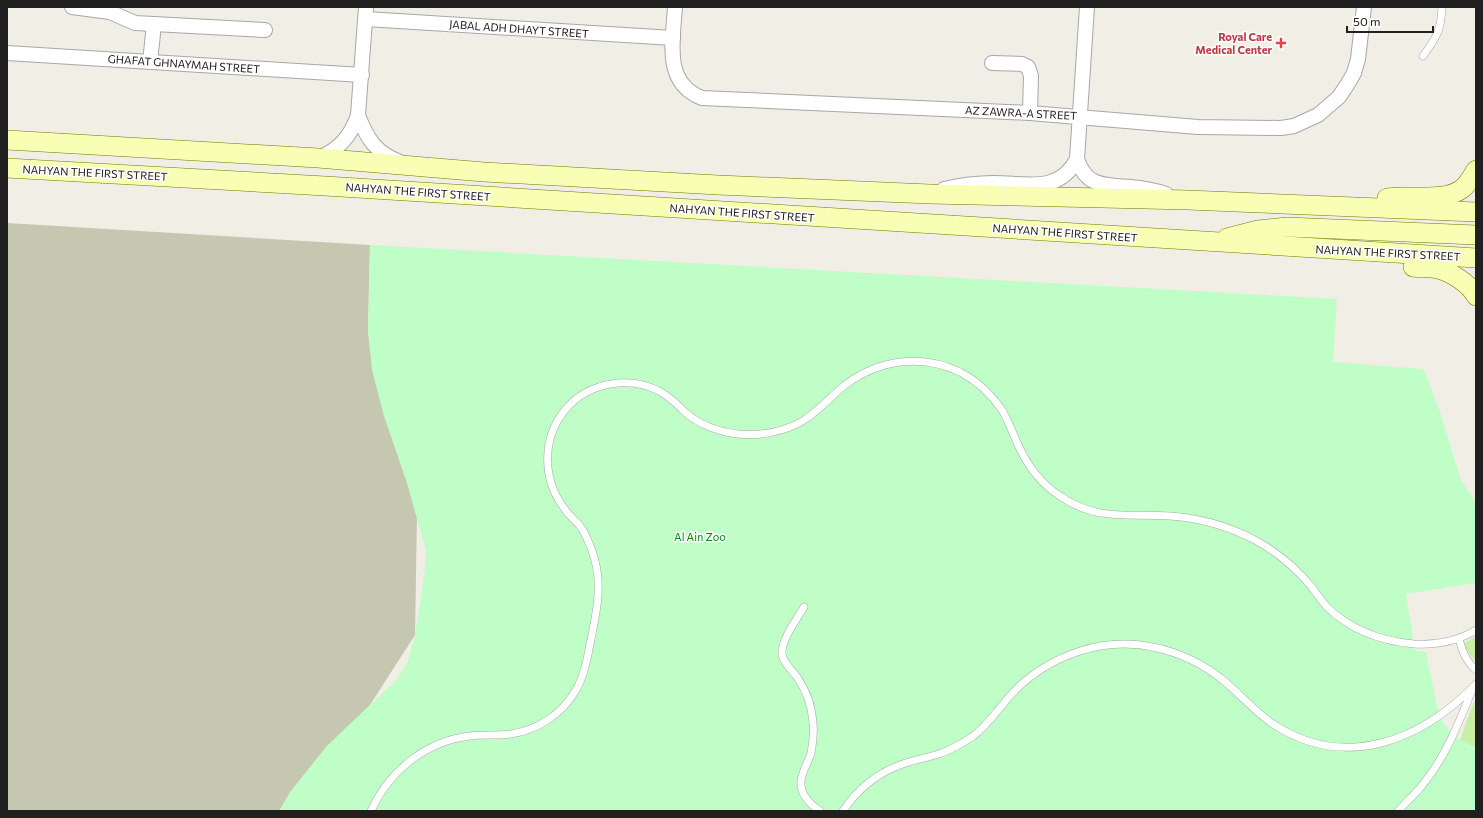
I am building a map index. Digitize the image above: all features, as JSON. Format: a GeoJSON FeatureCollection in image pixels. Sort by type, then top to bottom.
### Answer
{"type":"FeatureCollection","features":[{"type":"Feature","properties":{"kind":"main road"},"geometry":{"type":"LineString","coordinates":[[7,140],[318,158],[484,172],[679,183],[930,194],[1188,200],[1476,212]]}},
{"type":"Feature","properties":{"kind":"main road","name":"NAHYAN THE FIRST STREET"},"geometry":{"type":"LineString","coordinates":[[7,168],[325,186],[1215,243],[1476,258]]}},
{"type":"Feature","properties":{"kind":"main road"},"geometry":{"type":"LineString","coordinates":[[1353,207],[1392,197],[1439,197],[1451,194],[1466,184],[1476,170]]}},
{"type":"Feature","properties":{"kind":"main road"},"geometry":{"type":"LineString","coordinates":[[1215,243],[1250,232],[1288,227],[1476,235]]}},
{"type":"Feature","properties":{"kind":"main road"},"geometry":{"type":"LineString","coordinates":[[1346,250],[1381,264],[1434,268],[1443,271],[1466,285],[1476,296]]}},
{"type":"Feature","properties":{"kind":"street"},"geometry":{"type":"LineString","coordinates":[[72,7],[112,10],[135,23],[265,30]]}},
{"type":"Feature","properties":{"kind":"street","name":"AZ ZAWRA-A STREET"},"geometry":{"type":"LineString","coordinates":[[675,7],[673,58],[678,79],[684,88],[692,94],[702,98],[1030,113],[1198,127],[1268,128],[1294,126],[1307,121],[1318,115],[1339,97],[1354,73],[1358,60],[1364,7]]}},
{"type":"Feature","properties":{"kind":"street"},"geometry":{"type":"LineString","coordinates":[[1087,7],[1077,159],[1079,166],[1087,177],[1104,186],[1150,190],[1188,200]]}},
{"type":"Feature","properties":{"kind":"street"},"geometry":{"type":"LineString","coordinates":[[318,158],[336,149],[344,142],[350,134],[358,116],[366,13]]}},
{"type":"Feature","properties":{"kind":"street","name":"JABAL ADH DHAYT STREET"},"geometry":{"type":"LineString","coordinates":[[366,13],[673,38]]}},
{"type":"Feature","properties":{"kind":"street"},"geometry":{"type":"LineString","coordinates":[[150,62],[154,24]]}},
{"type":"Feature","properties":{"kind":"street","name":"GHAFAT GHNAYMAH STREET"},"geometry":{"type":"LineString","coordinates":[[7,53],[362,74]]}},
{"type":"Feature","properties":{"kind":"street"},"geometry":{"type":"LineString","coordinates":[[992,63],[1022,64],[1028,67],[1031,76],[1030,113]]}},
{"type":"Feature","properties":{"kind":"street"},"geometry":{"type":"LineString","coordinates":[[358,116],[364,131],[371,142],[381,152],[408,166]]}},
{"type":"Feature","properties":{"kind":"street"},"geometry":{"type":"LineString","coordinates":[[930,194],[943,189],[970,184],[1037,184],[1055,182],[1066,175],[1077,159]]}},
{"type":"Feature","properties":{"kind":"lane"},"geometry":{"type":"LineString","coordinates":[[1423,56],[1434,42],[1440,28],[1442,7]]}},
{"type":"Feature","properties":{"kind":"lane"},"geometry":{"type":"LineString","coordinates":[[371,811],[388,782],[399,770],[421,753],[432,747],[457,738],[509,734],[532,728],[553,717],[570,700],[576,691],[585,669],[592,634],[598,602],[598,578],[594,556],[585,535],[579,525],[565,511],[555,494],[549,473],[548,446],[552,431],[557,422],[577,398],[595,388],[617,383],[629,383],[651,387],[671,398],[698,421],[724,431],[750,435],[777,431],[802,421],[814,414],[848,383],[871,369],[896,362],[909,361],[922,361],[947,367],[969,378],[988,393],[1003,412],[1023,455],[1033,471],[1051,489],[1081,508],[1104,515],[1173,516],[1194,519],[1227,527],[1258,541],[1287,562],[1301,574],[1324,604],[1334,613],[1367,634],[1391,641],[1414,644],[1434,644],[1459,638],[1476,630]]}},
{"type":"Feature","properties":{"kind":"lane"},"geometry":{"type":"LineString","coordinates":[[804,607],[785,640],[782,654],[802,685],[809,704],[813,721],[813,738],[811,754],[801,779],[801,786],[806,799],[820,811]]}},
{"type":"Feature","properties":{"kind":"lane"},"geometry":{"type":"LineString","coordinates":[[1459,638],[1466,661],[1476,670]]}},
{"type":"Feature","properties":{"kind":"lane"},"geometry":{"type":"LineString","coordinates":[[843,811],[863,788],[886,771],[913,760],[940,754],[952,749],[974,735],[992,718],[1021,685],[1044,668],[1067,656],[1094,647],[1135,644],[1167,650],[1182,655],[1210,670],[1237,692],[1264,718],[1274,725],[1295,736],[1330,746],[1370,746],[1398,738],[1422,727],[1439,716],[1475,685]]}},
{"type":"Feature","properties":{"kind":"lane"},"geometry":{"type":"LineString","coordinates":[[1398,811],[1417,792],[1436,766],[1453,736],[1475,685]]}},
{"type":"Feature","properties":{"kind":"shaded area"},"geometry":{"type":"Polygon","coordinates":[[[7,223],[370,245],[368,332],[417,515],[415,635],[368,708],[327,746],[291,791],[279,811],[7,811],[7,223]]]}},
{"type":"Feature","properties":{"kind":"green space","name":"Al Ain Zoo"},"geometry":{"type":"Polygon","coordinates":[[[370,245],[1337,299],[1333,362],[1424,369],[1440,412],[1461,480],[1476,503],[1476,583],[1406,594],[1414,650],[1426,652],[1439,716],[1453,736],[1476,748],[1476,811],[279,811],[291,791],[327,746],[397,679],[407,664],[415,635],[425,569],[426,551],[407,483],[384,416],[372,370],[368,332],[370,245]]]}},
{"type":"Feature","properties":{"kind":"green space"},"geometry":{"type":"Polygon","coordinates":[[[1476,636],[1476,662],[1468,652],[1464,643],[1476,636]]]}},
{"type":"Feature","properties":{"kind":"green space"},"geometry":{"type":"Polygon","coordinates":[[[1476,698],[1476,748],[1460,740],[1476,698]]]}},
{"type":"Feature","properties":{"kind":"place","name":"Royal Care Medical Center"},"geometry":{"type":"Point","coordinates":[1281,43]}}]}
